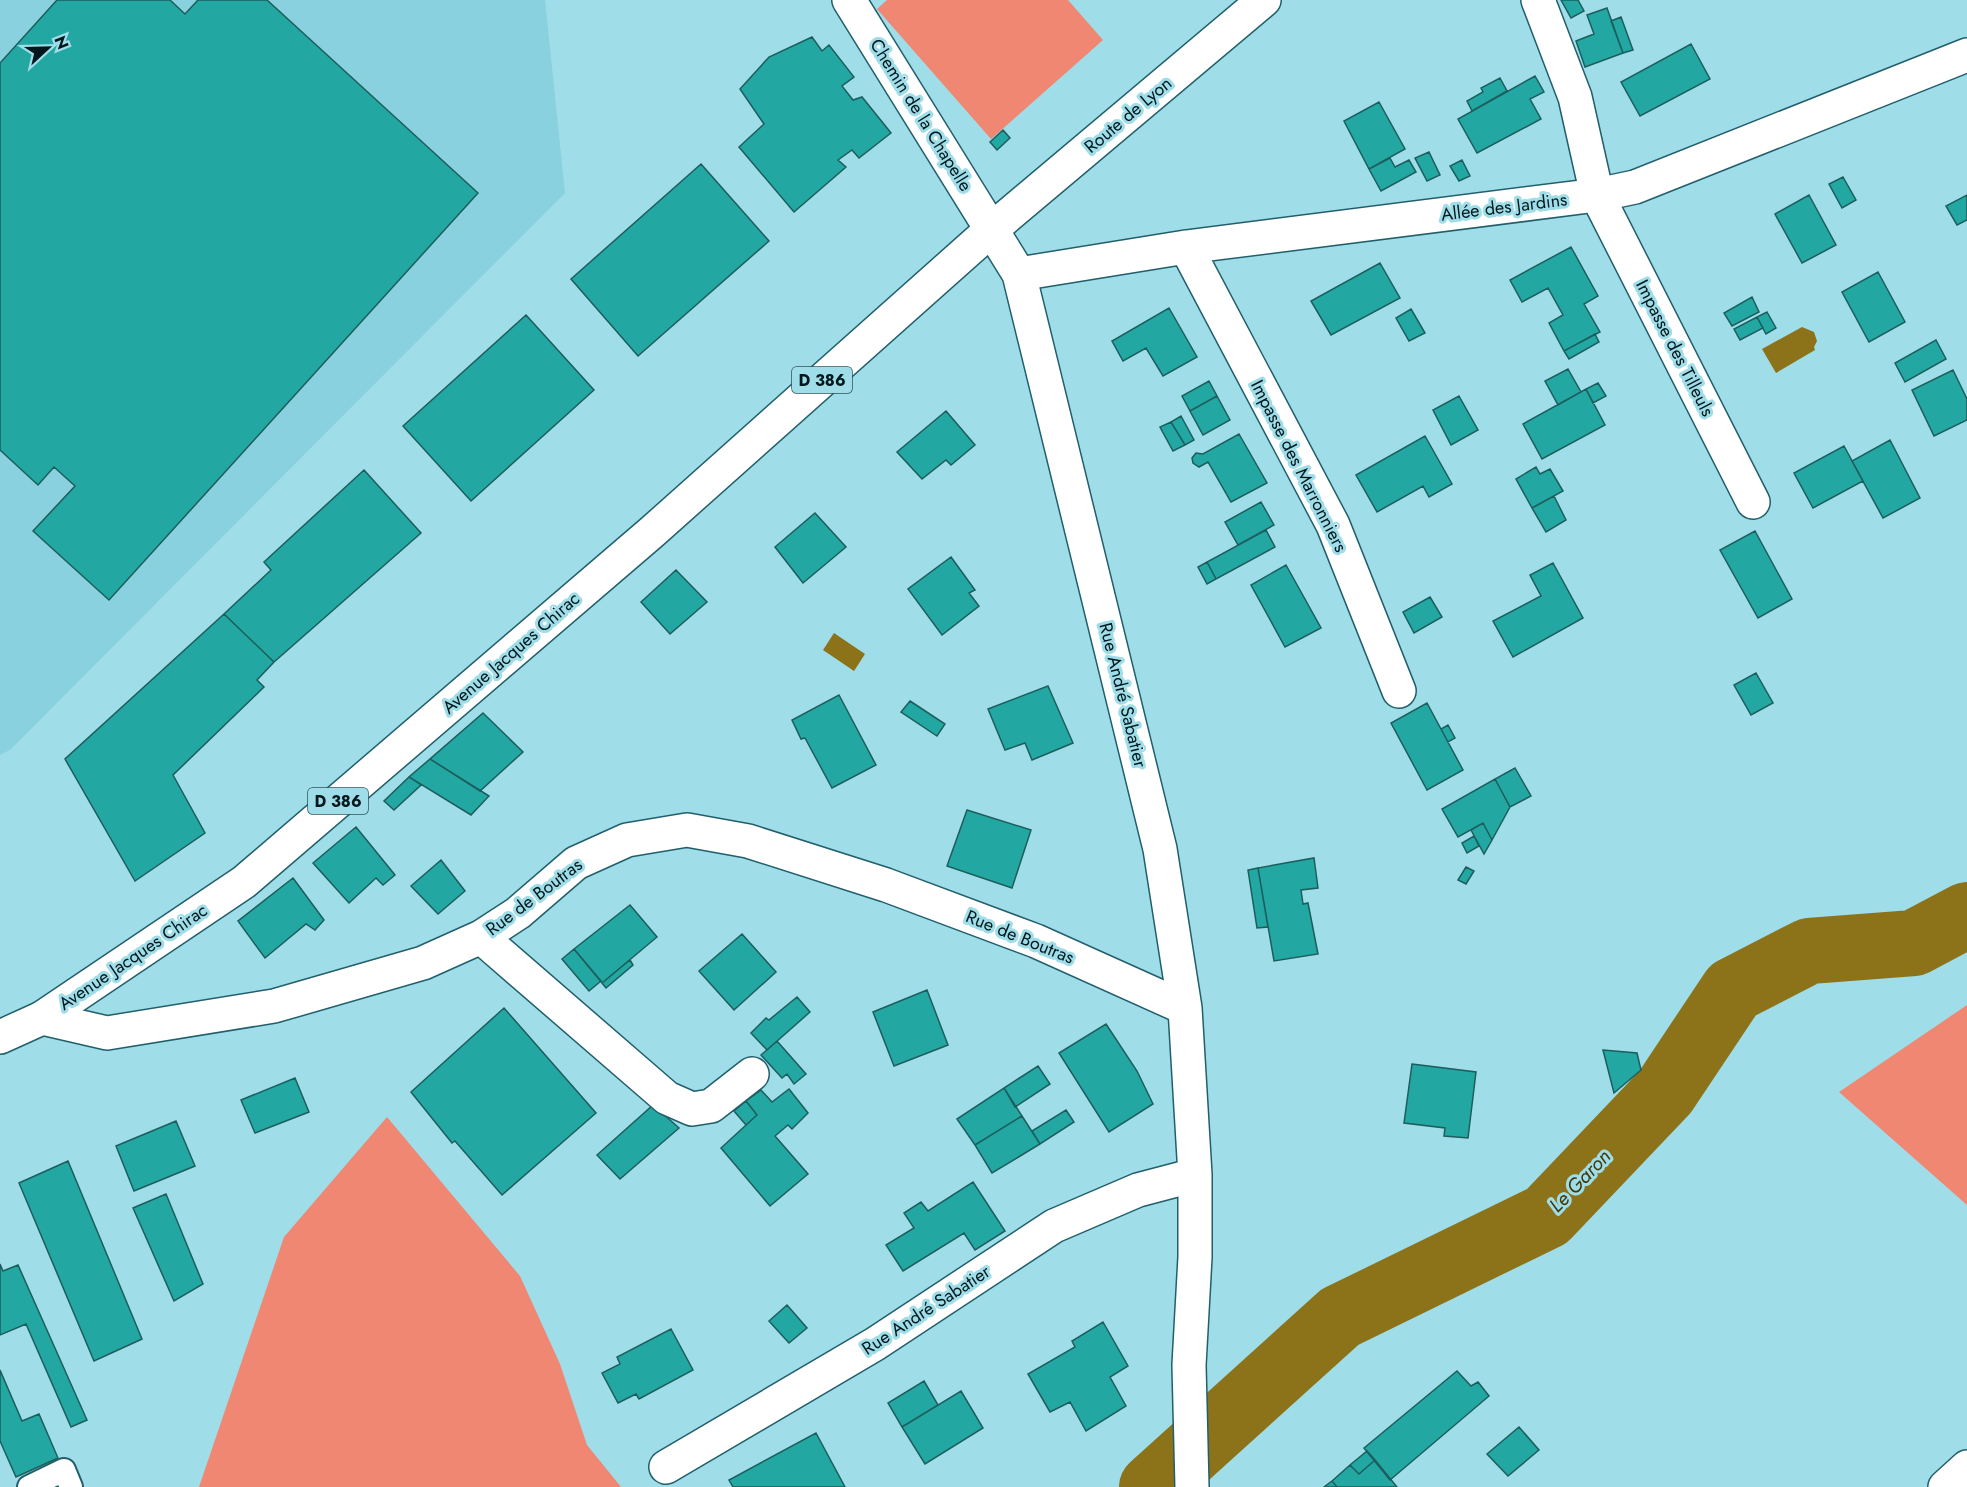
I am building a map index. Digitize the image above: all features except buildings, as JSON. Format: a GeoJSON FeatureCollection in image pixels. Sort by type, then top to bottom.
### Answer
{"type":"FeatureCollection","features":[{"type":"Feature","properties":{"kind":"street","name":"Chemin de la Chapelle"},"geometry":{"type":"LineString","coordinates":[[849,0],[992,229]]}},
{"type":"Feature","properties":{"kind":"street","name":"Route de Lyon"},"geometry":{"type":"LineString","coordinates":[[992,229],[1264,0]]}},
{"type":"Feature","properties":{"kind":"street","name":"Impasse des Tilleuls"},"geometry":{"type":"LineString","coordinates":[[1538,0],[1575,97],[1597,195],[1753,502]]}},
{"type":"Feature","properties":{"kind":"street","name":"Allée des Jardins"},"geometry":{"type":"LineString","coordinates":[[1019,273],[1186,247],[1597,195],[1635,187],[1967,55]]}},
{"type":"Feature","properties":{"kind":"street","name":"Rue André Sabatier"},"geometry":{"type":"LineString","coordinates":[[992,229],[1019,273],[1161,849],[1185,1008],[1195,1175],[1195,1257],[1190,1365],[1192,1487]]}},
{"type":"Feature","properties":{"kind":"street","name":"Avenue Jacques Chirac"},"geometry":{"type":"LineString","coordinates":[[0,1037],[42,1018],[244,882],[652,532],[992,229]]}},
{"type":"Feature","properties":{"kind":"street","name":"Impasse des Marronniers"},"geometry":{"type":"LineString","coordinates":[[1186,247],[1333,525],[1399,691]]}},
{"type":"Feature","properties":{"kind":"street","name":"Rue de Boutras"},"geometry":{"type":"LineString","coordinates":[[42,1018],[107,1033],[274,1006],[423,963],[481,937],[518,913],[576,863],[627,840],[687,830],[748,840],[886,885],[1036,941],[1185,1008]]}},
{"type":"Feature","properties":{"kind":"street"},"geometry":{"type":"LineString","coordinates":[[481,937],[667,1098],[692,1109],[711,1107],[752,1074]]}},
{"type":"Feature","properties":{"kind":"street","name":"Rue André Sabatier"},"geometry":{"type":"LineString","coordinates":[[666,1467],[875,1344],[1054,1226],[1138,1190],[1195,1175]]}},
{"type":"Feature","properties":{"kind":"lane"},"geometry":{"type":"LineString","coordinates":[[29,1487],[64,1470],[71,1487]]}},
{"type":"Feature","properties":{"kind":"shaded area"},"geometry":{"type":"Polygon","coordinates":[[[0,0],[545,0],[565,193],[10,750],[0,755],[0,0]]]}},
{"type":"Feature","properties":{"kind":"shaded area"},"geometry":{"type":"Polygon","coordinates":[[[887,0],[1068,0],[1103,40],[991,139],[877,9],[887,0]]]}},
{"type":"Feature","properties":{"kind":"shaded area"},"geometry":{"type":"Polygon","coordinates":[[[1802,327],[1814,332],[1817,341],[1815,350],[1776,373],[1762,349],[1802,327]]]}},
{"type":"Feature","properties":{"kind":"shaded area"},"geometry":{"type":"Polygon","coordinates":[[[834,633],[865,654],[854,671],[823,650],[834,633]]]}},
{"type":"Feature","properties":{"kind":"shaded area"},"geometry":{"type":"Polygon","coordinates":[[[1967,1005],[1967,1205],[1839,1092],[1967,1005]]]}},
{"type":"Feature","properties":{"kind":"shaded area"},"geometry":{"type":"Polygon","coordinates":[[[387,1117],[520,1276],[560,1364],[587,1445],[621,1487],[199,1487],[284,1237],[387,1117]]]}},
{"type":"Feature","properties":{"kind":"waterway","name":"Le Garon"},"geometry":{"type":"LineString","coordinates":[[1152,1487],[1340,1317],[1547,1216],[1665,1092],[1733,990],[1809,951],[1914,943],[1967,915]]}}]}
